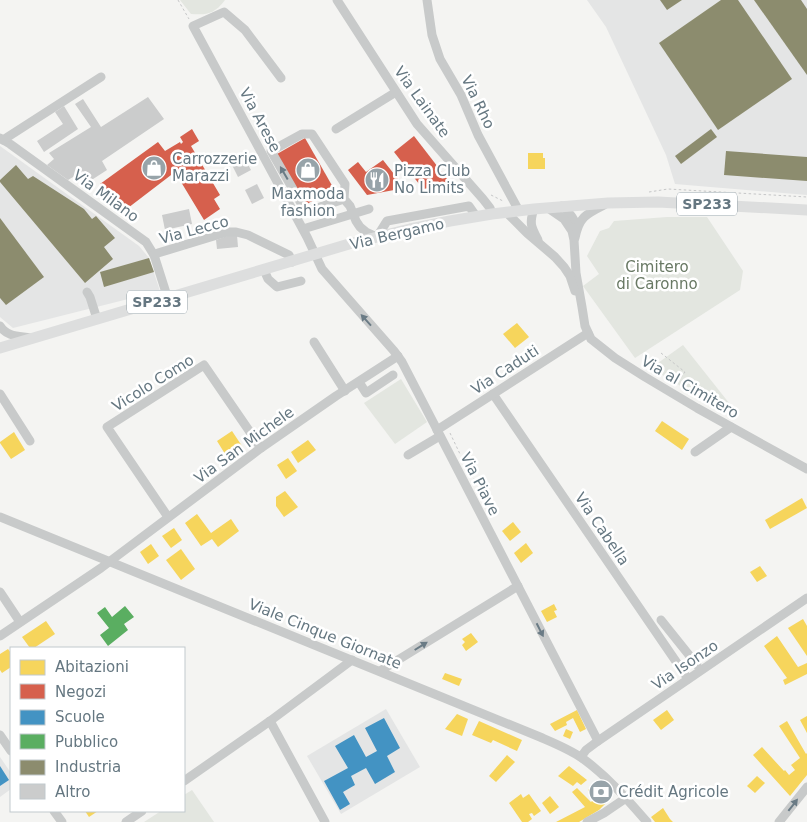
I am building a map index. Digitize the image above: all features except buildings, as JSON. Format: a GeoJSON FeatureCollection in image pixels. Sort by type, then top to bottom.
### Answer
{"type":"FeatureCollection","features":[{"type":"Feature","properties":{"kind":"main road","name":"Via Bergamo"},"geometry":{"type":"LineString","coordinates":[[0,348],[377,237],[434,224],[506,212],[517,207],[534,209],[608,203],[658,202],[807,210]]}},
{"type":"Feature","properties":{"kind":"street","name":"Via Lainate"},"geometry":{"type":"LineString","coordinates":[[336,0],[417,124],[483,199],[492,214]]}},
{"type":"Feature","properties":{"kind":"street","name":"Via Rho"},"geometry":{"type":"LineString","coordinates":[[427,0],[432,35],[440,59],[461,95],[478,135],[517,207]]}},
{"type":"Feature","properties":{"kind":"street"},"geometry":{"type":"LineString","coordinates":[[193,26],[224,12],[245,30],[281,78]]}},
{"type":"Feature","properties":{"kind":"street","name":"Via Arese"},"geometry":{"type":"LineString","coordinates":[[193,26],[303,229],[314,255]]}},
{"type":"Feature","properties":{"kind":"street"},"geometry":{"type":"LineString","coordinates":[[1,139],[101,77]]}},
{"type":"Feature","properties":{"kind":"street"},"geometry":{"type":"LineString","coordinates":[[336,129],[396,92]]}},
{"type":"Feature","properties":{"kind":"street"},"geometry":{"type":"LineString","coordinates":[[344,199],[308,211],[305,210],[271,150],[302,134],[312,134],[345,184],[344,199],[350,206],[356,221],[366,232],[377,237]]}},
{"type":"Feature","properties":{"kind":"street","name":"Via Milano"},"geometry":{"type":"LineString","coordinates":[[1,139],[146,242],[154,256],[168,299]]}},
{"type":"Feature","properties":{"kind":"street"},"geometry":{"type":"LineString","coordinates":[[576,229],[580,219],[589,212],[608,203]]}},
{"type":"Feature","properties":{"kind":"street"},"geometry":{"type":"LineString","coordinates":[[555,257],[561,258],[570,255],[574,245],[576,224],[562,206]]}},
{"type":"Feature","properties":{"kind":"street"},"geometry":{"type":"LineString","coordinates":[[546,208],[564,219],[572,231],[576,273],[588,333]]}},
{"type":"Feature","properties":{"kind":"street"},"geometry":{"type":"LineString","coordinates":[[303,229],[370,209]]}},
{"type":"Feature","properties":{"kind":"street"},"geometry":{"type":"LineString","coordinates":[[534,209],[530,220],[539,242]]}},
{"type":"Feature","properties":{"kind":"street"},"geometry":{"type":"LineString","coordinates":[[506,212],[564,267],[570,276],[582,307]]}},
{"type":"Feature","properties":{"kind":"street","name":"Via Lecco"},"geometry":{"type":"LineString","coordinates":[[154,256],[158,252],[227,232],[236,232],[289,255],[292,262]]}},
{"type":"Feature","properties":{"kind":"street","name":"Via Piave"},"geometry":{"type":"LineString","coordinates":[[314,255],[322,269],[398,356],[598,741]]}},
{"type":"Feature","properties":{"kind":"street"},"geometry":{"type":"LineString","coordinates":[[264,270],[268,279],[277,287],[301,281]]}},
{"type":"Feature","properties":{"kind":"street"},"geometry":{"type":"LineString","coordinates":[[87,292],[97,320]]}},
{"type":"Feature","properties":{"kind":"street"},"geometry":{"type":"LineString","coordinates":[[0,326],[10,335],[33,338]]}},
{"type":"Feature","properties":{"kind":"street","name":"Via Caduti"},"geometry":{"type":"LineString","coordinates":[[408,455],[493,394],[588,333]]}},
{"type":"Feature","properties":{"kind":"street","name":"Via al Cimitero"},"geometry":{"type":"LineString","coordinates":[[588,333],[596,344],[645,377],[807,469]]}},
{"type":"Feature","properties":{"kind":"street"},"geometry":{"type":"LineString","coordinates":[[314,342],[345,390]]}},
{"type":"Feature","properties":{"kind":"street","name":"Via San Michele"},"geometry":{"type":"LineString","coordinates":[[0,636],[101,568],[168,516],[262,448],[345,390],[398,356]]}},
{"type":"Feature","properties":{"kind":"street","name":"Vicolo Como"},"geometry":{"type":"LineString","coordinates":[[168,516],[108,427],[204,364],[262,448]]}},
{"type":"Feature","properties":{"kind":"street"},"geometry":{"type":"LineString","coordinates":[[359,382],[366,393],[393,375]]}},
{"type":"Feature","properties":{"kind":"street"},"geometry":{"type":"LineString","coordinates":[[0,394],[30,441]]}},
{"type":"Feature","properties":{"kind":"street","name":"Via Cabella"},"geometry":{"type":"LineString","coordinates":[[493,394],[688,679]]}},
{"type":"Feature","properties":{"kind":"street"},"geometry":{"type":"LineString","coordinates":[[696,452],[731,427]]}},
{"type":"Feature","properties":{"kind":"street","name":"Viale Cinque Giornate"},"geometry":{"type":"LineString","coordinates":[[0,517],[540,736],[581,757],[599,771],[647,822]]}},
{"type":"Feature","properties":{"kind":"street"},"geometry":{"type":"LineString","coordinates":[[380,671],[518,586]]}},
{"type":"Feature","properties":{"kind":"street"},"geometry":{"type":"LineString","coordinates":[[0,592],[20,622]]}},
{"type":"Feature","properties":{"kind":"street","name":"Via Isonzo"},"geometry":{"type":"LineString","coordinates":[[581,757],[586,750],[598,741],[807,598]]}},
{"type":"Feature","properties":{"kind":"street"},"geometry":{"type":"LineString","coordinates":[[661,620],[697,665]]}},
{"type":"Feature","properties":{"kind":"street"},"geometry":{"type":"LineString","coordinates":[[666,646],[676,639]]}},
{"type":"Feature","properties":{"kind":"street"},"geometry":{"type":"LineString","coordinates":[[185,780],[270,721],[352,660]]}},
{"type":"Feature","properties":{"kind":"street"},"geometry":{"type":"LineString","coordinates":[[270,721],[325,822]]}},
{"type":"Feature","properties":{"kind":"street"},"geometry":{"type":"LineString","coordinates":[[0,735],[10,750]]}},
{"type":"Feature","properties":{"kind":"street"},"geometry":{"type":"LineString","coordinates":[[781,821],[807,787]]}},
{"type":"Feature","properties":{"kind":"street"},"geometry":{"type":"LineString","coordinates":[[587,822],[626,798]]}},
{"type":"Feature","properties":{"kind":"street"},"geometry":{"type":"LineString","coordinates":[[126,822],[141,812]]}},
{"type":"Feature","properties":{"kind":"path"},"geometry":{"type":"LineString","coordinates":[[178,0],[193,26]]}},
{"type":"Feature","properties":{"kind":"path"},"geometry":{"type":"LineString","coordinates":[[650,192],[668,189],[807,198]]}},
{"type":"Feature","properties":{"kind":"path"},"geometry":{"type":"LineString","coordinates":[[490,195],[517,207]]}},
{"type":"Feature","properties":{"kind":"path"},"geometry":{"type":"LineString","coordinates":[[661,353],[685,372],[674,387]]}},
{"type":"Feature","properties":{"kind":"path"},"geometry":{"type":"LineString","coordinates":[[450,432],[460,455]]}},
{"type":"Feature","properties":{"kind":"path"},"geometry":{"type":"LineString","coordinates":[[464,463],[492,512],[492,518],[486,525]]}},
{"type":"Feature","properties":{"kind":"shaded area"},"geometry":{"type":"Polygon","coordinates":[[[587,0],[807,0],[807,195],[675,184],[666,155],[606,27],[587,0]]]}},
{"type":"Feature","properties":{"kind":"shaded area"},"geometry":{"type":"Polygon","coordinates":[[[0,146],[139,246],[149,258],[160,291],[13,328],[0,317],[0,146]]]}},
{"type":"Feature","properties":{"kind":"shaded area"},"geometry":{"type":"Polygon","coordinates":[[[386,709],[420,767],[341,814],[307,756],[386,709]]]}},
{"type":"Feature","properties":{"kind":"shaded area"},"geometry":{"type":"Polygon","coordinates":[[[0,757],[10,772],[10,790],[0,797],[0,757]]]}},
{"type":"Feature","properties":{"kind":"green space"},"geometry":{"type":"Polygon","coordinates":[[[180,0],[225,0],[210,13],[191,14],[180,0]]]}},
{"type":"Feature","properties":{"kind":"green space","name":"Cimitero di Caronno"},"geometry":{"type":"Polygon","coordinates":[[[667,217],[707,217],[743,271],[740,290],[635,358],[583,286],[599,274],[587,256],[600,231],[609,228],[614,221],[667,217]]]}},
{"type":"Feature","properties":{"kind":"green space"},"geometry":{"type":"Polygon","coordinates":[[[683,345],[733,408],[730,416],[651,368],[683,345]]]}},
{"type":"Feature","properties":{"kind":"green space"},"geometry":{"type":"Polygon","coordinates":[[[401,379],[427,422],[395,444],[364,403],[401,379]]]}},
{"type":"Feature","properties":{"kind":"green space"},"geometry":{"type":"Polygon","coordinates":[[[192,790],[214,822],[144,822],[159,812],[185,812],[185,794],[192,790]]]}},
{"type":"Feature","properties":{"kind":"place","name":"Carrozzerie Marazzi"},"geometry":{"type":"Point","coordinates":[154,168]}},
{"type":"Feature","properties":{"kind":"place","name":"Maxmoda fashion"},"geometry":{"type":"Point","coordinates":[308,170]}},
{"type":"Feature","properties":{"kind":"place","name":"Pizza Club No Limits"},"geometry":{"type":"Point","coordinates":[377,180]}},
{"type":"Feature","properties":{"kind":"place","name":"Crédit Agricole"},"geometry":{"type":"Point","coordinates":[601,792]}}]}
